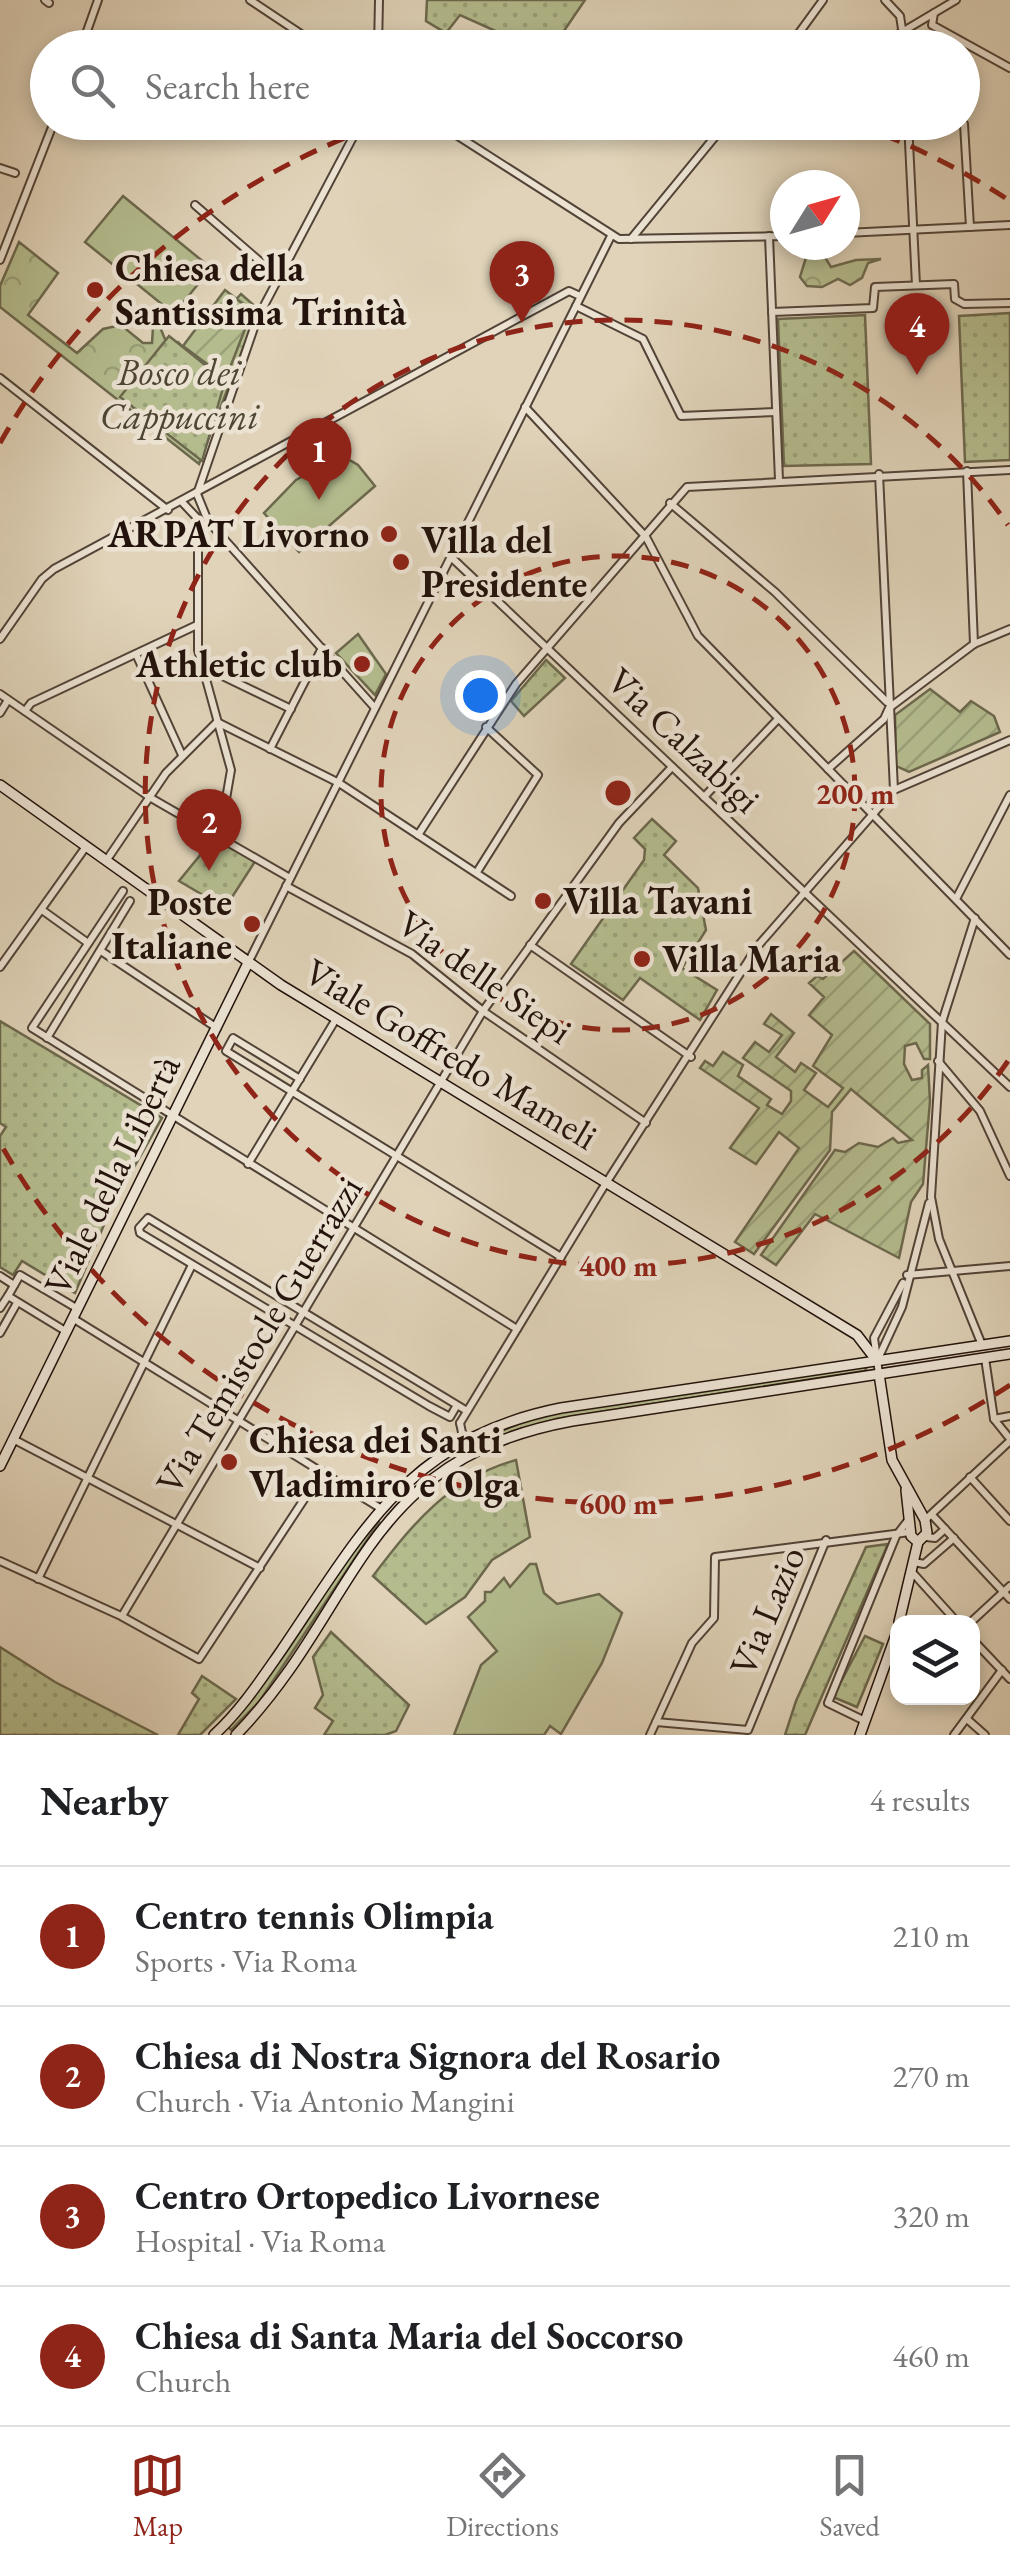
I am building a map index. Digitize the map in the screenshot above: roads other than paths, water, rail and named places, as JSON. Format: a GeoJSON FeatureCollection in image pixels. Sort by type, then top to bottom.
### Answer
{"type":"FeatureCollection","features":[{"type":"Feature","properties":{"kind":"street"},"geometry":{"type":"LineString","coordinates":[[87,30],[98,0]]}},
{"type":"Feature","properties":{"kind":"street"},"geometry":{"type":"LineString","coordinates":[[250,0],[295,30]]}},
{"type":"Feature","properties":{"kind":"street"},"geometry":{"type":"LineString","coordinates":[[378,30],[379,0]]}},
{"type":"Feature","properties":{"kind":"street"},"geometry":{"type":"LineString","coordinates":[[801,30],[823,0]]}},
{"type":"Feature","properties":{"kind":"street"},"geometry":{"type":"LineString","coordinates":[[884,0],[898,12],[904,30],[956,0]]}},
{"type":"Feature","properties":{"kind":"street"},"geometry":{"type":"LineString","coordinates":[[932,25],[934,14]]}},
{"type":"Feature","properties":{"kind":"street"},"geometry":{"type":"LineString","coordinates":[[914,24],[941,30]]}},
{"type":"Feature","properties":{"kind":"street"},"geometry":{"type":"LineString","coordinates":[[980,51],[1010,68]]}},
{"type":"Feature","properties":{"kind":"street"},"geometry":{"type":"LineString","coordinates":[[0,260],[47,140]]}},
{"type":"Feature","properties":{"kind":"street"},"geometry":{"type":"LineString","coordinates":[[351,140],[257,319],[200,474],[197,494],[208,521],[375,708]]}},
{"type":"Feature","properties":{"kind":"street"},"geometry":{"type":"LineString","coordinates":[[464,140],[611,236],[630,240],[769,236],[779,480]]}},
{"type":"Feature","properties":{"kind":"street"},"geometry":{"type":"LineString","coordinates":[[630,240],[712,140]]}},
{"type":"Feature","properties":{"kind":"street"},"geometry":{"type":"LineString","coordinates":[[909,140],[916,286]]}},
{"type":"Feature","properties":{"kind":"street"},"geometry":{"type":"LineString","coordinates":[[965,140],[970,227]]}},
{"type":"Feature","properties":{"kind":"street"},"geometry":{"type":"LineString","coordinates":[[0,168],[33,180]]}},
{"type":"Feature","properties":{"kind":"street"},"geometry":{"type":"LineString","coordinates":[[196,205],[278,278]]}},
{"type":"Feature","properties":{"kind":"street"},"geometry":{"type":"LineString","coordinates":[[860,231],[1010,226]]}},
{"type":"Feature","properties":{"kind":"street"},"geometry":{"type":"LineString","coordinates":[[248,963],[611,236]]}},
{"type":"Feature","properties":{"kind":"street"},"geometry":{"type":"LineString","coordinates":[[772,312],[872,308],[875,287],[954,284],[955,299],[964,304],[1010,302]]}},
{"type":"Feature","properties":{"kind":"street"},"geometry":{"type":"LineString","coordinates":[[0,639],[49,572],[553,299],[570,291],[580,296]]}},
{"type":"Feature","properties":{"kind":"street"},"geometry":{"type":"LineString","coordinates":[[576,306],[642,339],[681,416],[776,412]]}},
{"type":"Feature","properties":{"kind":"street"},"geometry":{"type":"LineString","coordinates":[[0,378],[168,510]]}},
{"type":"Feature","properties":{"kind":"street"},"geometry":{"type":"LineString","coordinates":[[525,407],[643,533],[691,627],[1010,954]]}},
{"type":"Feature","properties":{"kind":"street"},"geometry":{"type":"LineString","coordinates":[[418,835],[486,727],[547,648],[643,533],[670,504],[698,484],[1010,470]]}},
{"type":"Feature","properties":{"kind":"street"},"geometry":{"type":"LineString","coordinates":[[967,471],[974,644]]}},
{"type":"Feature","properties":{"kind":"street"},"geometry":{"type":"LineString","coordinates":[[200,474],[216,482]]}},
{"type":"Feature","properties":{"kind":"street"},"geometry":{"type":"LineString","coordinates":[[879,474],[894,790]]}},
{"type":"Feature","properties":{"kind":"street"},"geometry":{"type":"LineString","coordinates":[[182,502],[197,514],[202,667],[231,770],[220,840]]}},
{"type":"Feature","properties":{"kind":"street"},"geometry":{"type":"LineString","coordinates":[[670,504],[775,592],[882,692],[889,708]]}},
{"type":"Feature","properties":{"kind":"street"},"geometry":{"type":"LineString","coordinates":[[198,528],[208,521]]}},
{"type":"Feature","properties":{"kind":"street","name":"Via Calzabigi"},"geometry":{"type":"LineString","coordinates":[[451,557],[1010,1087]]}},
{"type":"Feature","properties":{"kind":"street"},"geometry":{"type":"LineString","coordinates":[[25,711],[31,703],[198,624]]}},
{"type":"Feature","properties":{"kind":"street"},"geometry":{"type":"LineString","coordinates":[[828,769],[879,723],[889,708],[974,644],[1010,629]]}},
{"type":"Feature","properties":{"kind":"street"},"geometry":{"type":"LineString","coordinates":[[270,749],[322,648]]}},
{"type":"Feature","properties":{"kind":"street"},"geometry":{"type":"LineString","coordinates":[[136,654],[182,755]]}},
{"type":"Feature","properties":{"kind":"street"},"geometry":{"type":"LineString","coordinates":[[202,667],[290,708]]}},
{"type":"Feature","properties":{"kind":"street","name":"Via delle Siepi"},"geometry":{"type":"LineString","coordinates":[[0,694],[151,798],[405,949],[484,1012],[646,1123]]}},
{"type":"Feature","properties":{"kind":"street"},"geometry":{"type":"LineString","coordinates":[[0,713],[10,701]]}},
{"type":"Feature","properties":{"kind":"street"},"geometry":{"type":"LineString","coordinates":[[704,796],[778,719]]}},
{"type":"Feature","properties":{"kind":"street"},"geometry":{"type":"LineString","coordinates":[[105,862],[182,755],[217,722]]}},
{"type":"Feature","properties":{"kind":"street"},"geometry":{"type":"LineString","coordinates":[[217,722],[338,783],[511,896]]}},
{"type":"Feature","properties":{"kind":"street"},"geometry":{"type":"LineString","coordinates":[[476,872],[538,776],[486,727]]}},
{"type":"Feature","properties":{"kind":"street"},"geometry":{"type":"LineString","coordinates":[[471,1454],[460,1423],[606,1183],[691,1056],[746,961],[894,790],[1010,740]]}},
{"type":"Feature","properties":{"kind":"street","name":"Via Temistocle Guerrazzi"},"geometry":{"type":"LineString","coordinates":[[122,1616],[484,1012],[619,823],[672,767]]}},
{"type":"Feature","properties":{"kind":"street","name":"Viale Goffredo Mameli"},"geometry":{"type":"LineString","coordinates":[[0,786],[248,963],[857,1335],[877,1361]]}},
{"type":"Feature","properties":{"kind":"street"},"geometry":{"type":"LineString","coordinates":[[956,899],[1010,795]]}},
{"type":"Feature","properties":{"kind":"street"},"geometry":{"type":"LineString","coordinates":[[0,967],[85,848]]}},
{"type":"Feature","properties":{"kind":"street"},"geometry":{"type":"LineString","coordinates":[[123,891],[32,1028],[517,1330]]}},
{"type":"Feature","properties":{"kind":"street"},"geometry":{"type":"LineString","coordinates":[[47,1038],[130,901]]}},
{"type":"Feature","properties":{"kind":"street"},"geometry":{"type":"LineString","coordinates":[[42,910],[88,943]]}},
{"type":"Feature","properties":{"kind":"street"},"geometry":{"type":"LineString","coordinates":[[877,1361],[892,1336],[930,1197],[942,1022],[975,918]]}},
{"type":"Feature","properties":{"kind":"street"},"geometry":{"type":"LineString","coordinates":[[530,945],[691,1056]]}},
{"type":"Feature","properties":{"kind":"street"},"geometry":{"type":"LineString","coordinates":[[101,951],[218,1028]]}},
{"type":"Feature","properties":{"kind":"street","name":"Viale della Libertà"},"geometry":{"type":"LineString","coordinates":[[0,1466],[248,963]]}},
{"type":"Feature","properties":{"kind":"street"},"geometry":{"type":"LineString","coordinates":[[248,1164],[336,1019]]}},
{"type":"Feature","properties":{"kind":"street"},"geometry":{"type":"LineString","coordinates":[[300,1079],[233,1038],[226,1050],[561,1257]]}},
{"type":"Feature","properties":{"kind":"street"},"geometry":{"type":"LineString","coordinates":[[938,1061],[980,1110],[1010,1176]]}},
{"type":"Feature","properties":{"kind":"street"},"geometry":{"type":"LineString","coordinates":[[930,1197],[936,1230],[982,1345]]}},
{"type":"Feature","properties":{"kind":"street"},"geometry":{"type":"LineString","coordinates":[[460,1423],[140,1233],[143,1221],[148,1218],[467,1411]]}},
{"type":"Feature","properties":{"kind":"street"},"geometry":{"type":"LineString","coordinates":[[908,1275],[1010,1266]]}},
{"type":"Feature","properties":{"kind":"street"},"geometry":{"type":"LineString","coordinates":[[38,1578],[191,1267]]}},
{"type":"Feature","properties":{"kind":"street"},"geometry":{"type":"LineString","coordinates":[[0,1308],[20,1275],[144,1362],[390,1517]]}},
{"type":"Feature","properties":{"kind":"street"},"geometry":{"type":"LineString","coordinates":[[908,1275],[876,1334],[877,1361],[892,1460],[921,1529]]}},
{"type":"Feature","properties":{"kind":"street"},"geometry":{"type":"LineString","coordinates":[[0,1276],[14,1285]]}},
{"type":"Feature","properties":{"kind":"street"},"geometry":{"type":"LineString","coordinates":[[8,1296],[67,1332]]}},
{"type":"Feature","properties":{"kind":"street"},"geometry":{"type":"LineString","coordinates":[[0,1333],[18,1303]]}},
{"type":"Feature","properties":{"kind":"street"},"geometry":{"type":"LineString","coordinates":[[214,1735],[256,1688],[380,1508],[417,1473],[464,1442],[504,1423],[561,1408],[1010,1341]]}},
{"type":"Feature","properties":{"kind":"street"},"geometry":{"type":"LineString","coordinates":[[236,1735],[252,1718],[390,1517],[429,1482],[471,1454],[553,1424],[1010,1354]]}},
{"type":"Feature","properties":{"kind":"street"},"geometry":{"type":"LineString","coordinates":[[901,1615],[921,1529],[1010,1440],[994,1419],[985,1358]]}},
{"type":"Feature","properties":{"kind":"street"},"geometry":{"type":"LineString","coordinates":[[450,1417],[457,1405]]}},
{"type":"Feature","properties":{"kind":"street"},"geometry":{"type":"LineString","coordinates":[[994,1419],[1010,1416]]}},
{"type":"Feature","properties":{"kind":"street"},"geometry":{"type":"LineString","coordinates":[[13,1439],[260,1568]]}},
{"type":"Feature","properties":{"kind":"street"},"geometry":{"type":"LineString","coordinates":[[0,1561],[122,1616],[199,1659],[322,1472]]}},
{"type":"Feature","properties":{"kind":"street"},"geometry":{"type":"LineString","coordinates":[[970,1478],[1010,1521]]}},
{"type":"Feature","properties":{"kind":"street"},"geometry":{"type":"LineString","coordinates":[[905,1488],[911,1516],[921,1529],[935,1538],[945,1529]]}},
{"type":"Feature","properties":{"kind":"street"},"geometry":{"type":"LineString","coordinates":[[865,1721],[828,1704],[896,1536],[911,1516]]}},
{"type":"Feature","properties":{"kind":"street"},"geometry":{"type":"LineString","coordinates":[[650,1735],[692,1643],[714,1618],[711,1564],[721,1554],[945,1529],[1007,1589],[1010,1599]]}},
{"type":"Feature","properties":{"kind":"street"},"geometry":{"type":"LineString","coordinates":[[913,1567],[924,1564],[954,1538]]}},
{"type":"Feature","properties":{"kind":"street","name":"Via Lazio"},"geometry":{"type":"LineString","coordinates":[[656,1722],[748,1730],[826,1540]]}},
{"type":"Feature","properties":{"kind":"street"},"geometry":{"type":"LineString","coordinates":[[913,1567],[951,1615]]}},
{"type":"Feature","properties":{"kind":"street"},"geometry":{"type":"LineString","coordinates":[[979,1615],[1007,1589]]}},
{"type":"Feature","properties":{"kind":"street"},"geometry":{"type":"LineString","coordinates":[[980,1648],[1010,1679]]}},
{"type":"Feature","properties":{"kind":"street"},"geometry":{"type":"LineString","coordinates":[[860,1735],[890,1649]]}},
{"type":"Feature","properties":{"kind":"street"},"geometry":{"type":"LineString","coordinates":[[954,1735],[1002,1670]]}},
{"type":"Feature","properties":{"kind":"street"},"geometry":{"type":"LineString","coordinates":[[244,1735],[252,1718]]}},
{"type":"Feature","properties":{"kind":"street"},"geometry":{"type":"LineString","coordinates":[[967,1719],[985,1735]]}},
{"type":"Feature","properties":{"kind":"place","name":"Chiesa della Santissima Trinità"},"geometry":{"type":"Point","coordinates":[95,290]}},
{"type":"Feature","properties":{"kind":"place","name":"Centro Ortopedico Livornese"},"geometry":{"type":"Point","coordinates":[522,323]}},
{"type":"Feature","properties":{"kind":"place","name":"Chiesa di Santa Maria del Soccorso"},"geometry":{"type":"Point","coordinates":[917,375]}},
{"type":"Feature","properties":{"kind":"place","name":"Centro tennis Olimpia"},"geometry":{"type":"Point","coordinates":[319,500]}},
{"type":"Feature","properties":{"kind":"place","name":"ARPAT Livorno"},"geometry":{"type":"Point","coordinates":[389,534]}},
{"type":"Feature","properties":{"kind":"place","name":"Villa del Presidente"},"geometry":{"type":"Point","coordinates":[401,562]}},
{"type":"Feature","properties":{"kind":"place","name":"Athletic club"},"geometry":{"type":"Point","coordinates":[362,664]}},
{"type":"Feature","properties":{"kind":"place","name":"Chiesa di Nostra Signora del Rosario"},"geometry":{"type":"Point","coordinates":[209,871]}},
{"type":"Feature","properties":{"kind":"place","name":"Villa Tavani"},"geometry":{"type":"Point","coordinates":[543,901]}},
{"type":"Feature","properties":{"kind":"place","name":"Poste Italiane"},"geometry":{"type":"Point","coordinates":[252,924]}},
{"type":"Feature","properties":{"kind":"place","name":"Villa Maria"},"geometry":{"type":"Point","coordinates":[642,959]}},
{"type":"Feature","properties":{"kind":"place","name":"Chiesa dei Santi Vladimiro e Olga"},"geometry":{"type":"Point","coordinates":[229,1462]}},
{"type":"Feature","properties":{"kind":"park label","name":"Bosco dei Cappuccini"},"geometry":{"type":"Point","coordinates":[179,394]}}]}
